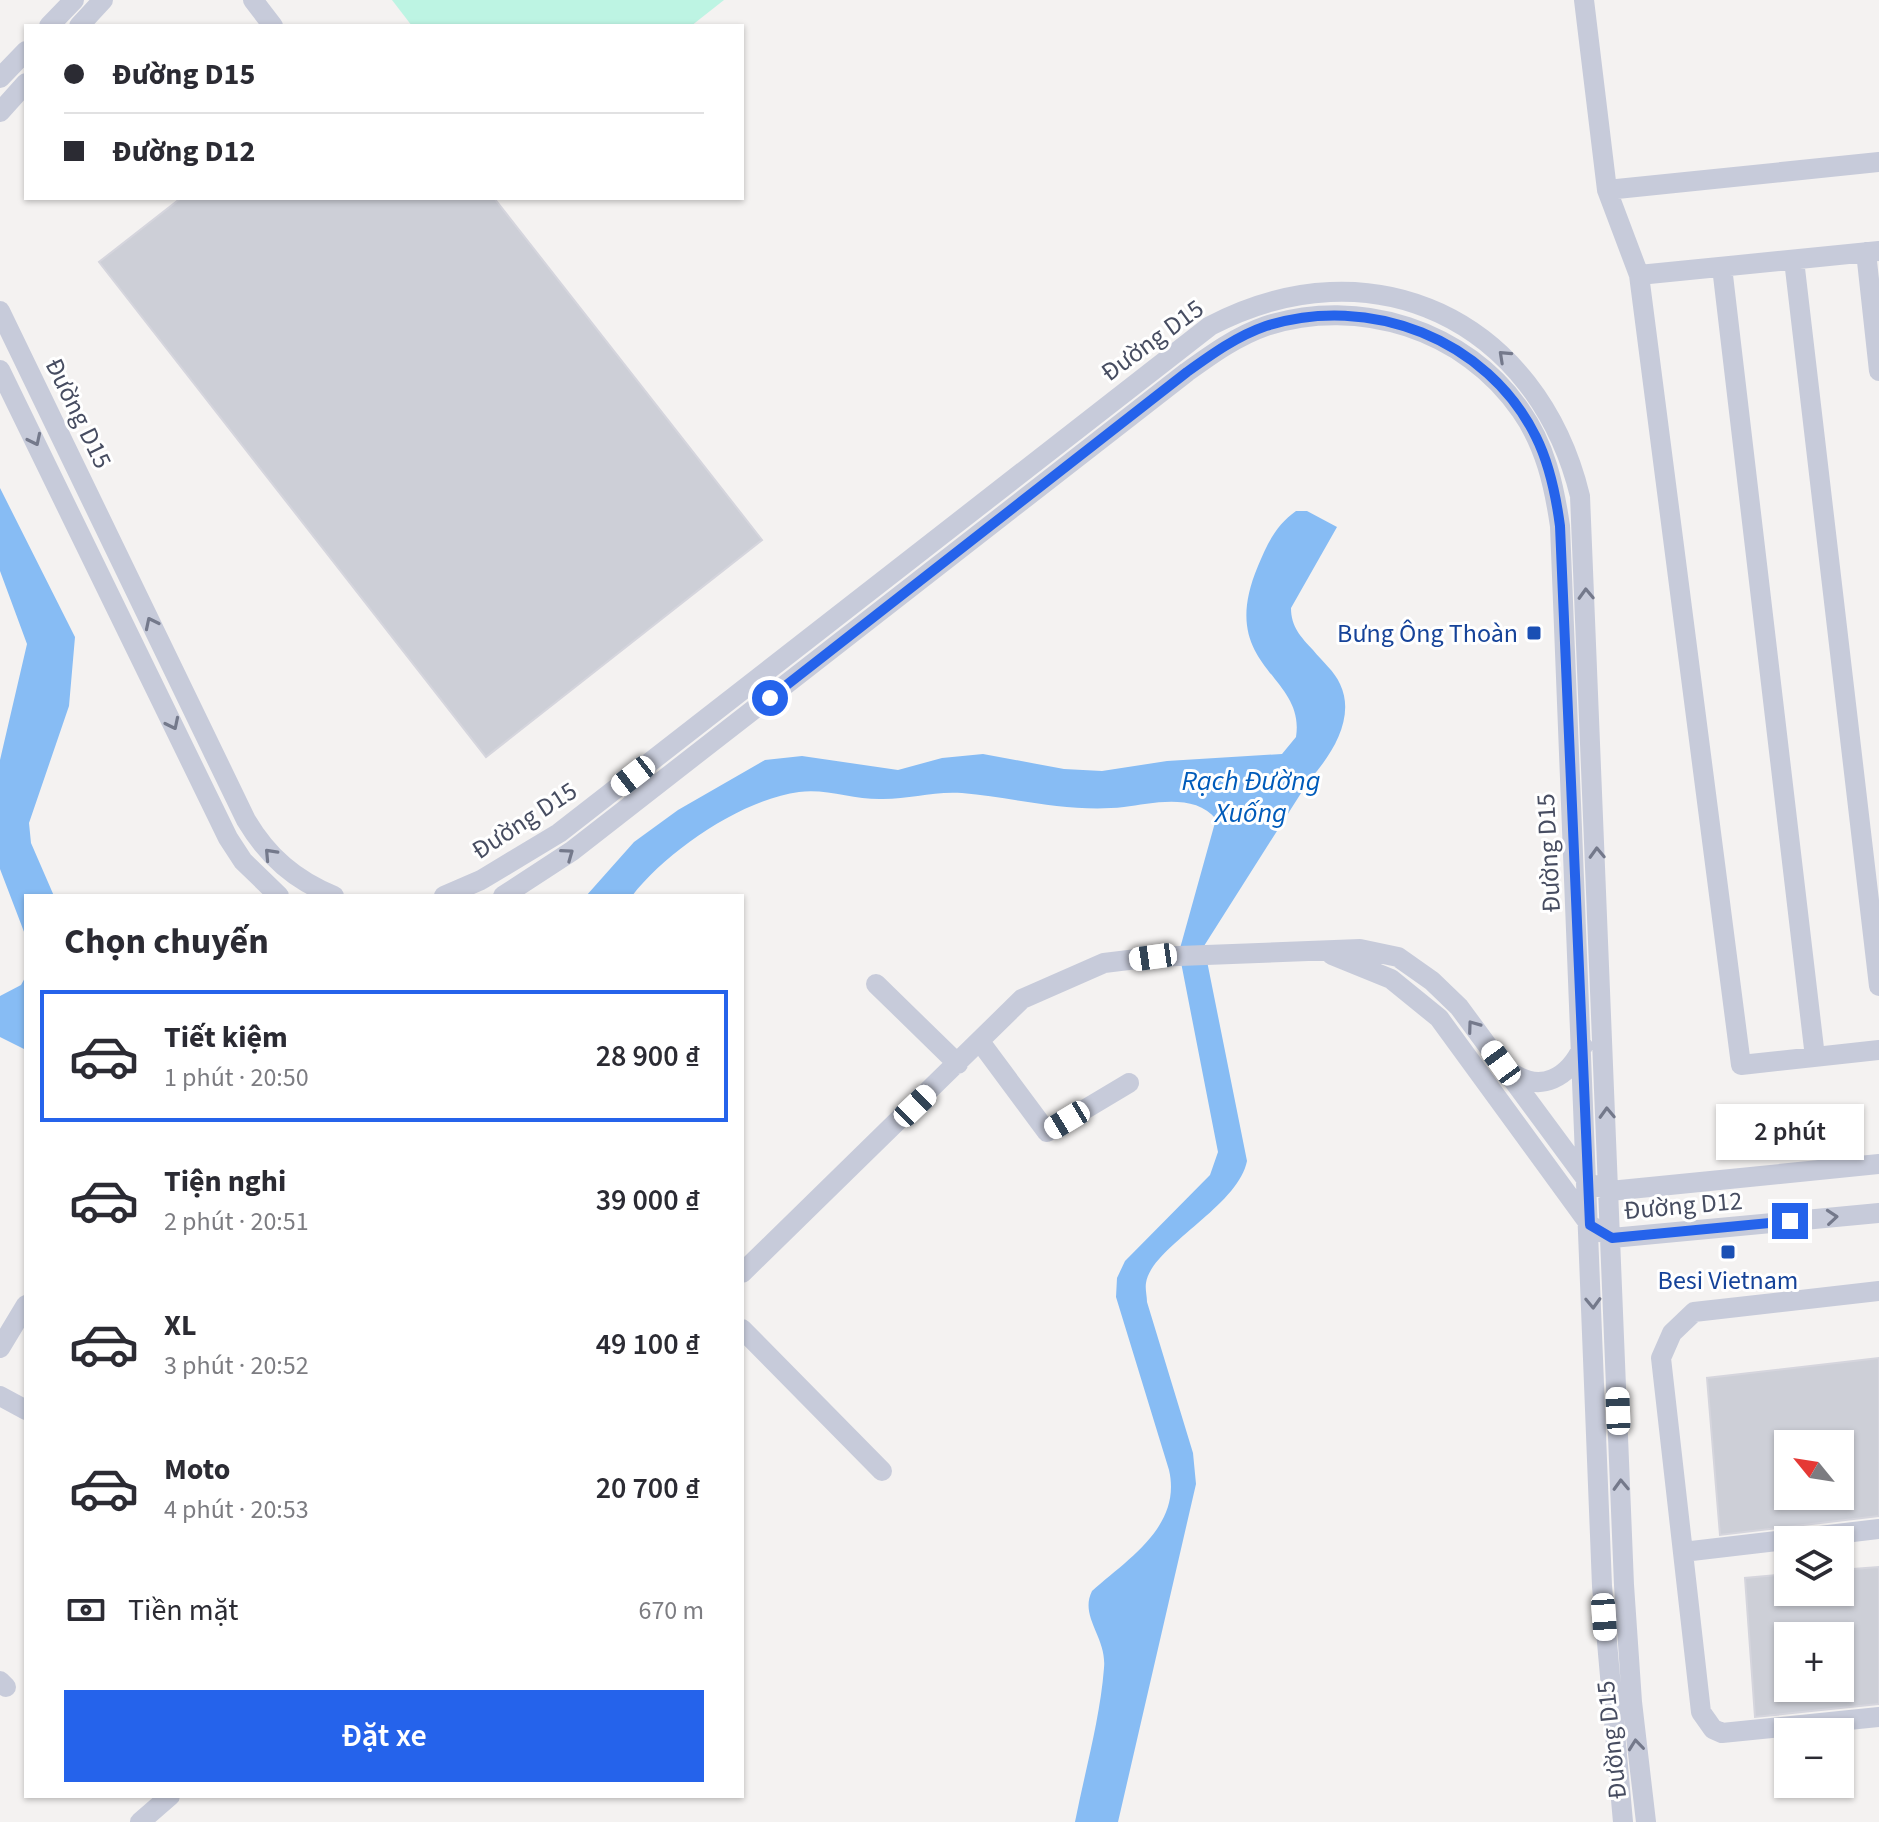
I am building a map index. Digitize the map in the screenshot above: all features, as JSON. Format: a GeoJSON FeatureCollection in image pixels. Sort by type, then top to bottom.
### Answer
{"type":"FeatureCollection","features":[{"type":"Feature","properties":{"kind":"street"},"geometry":{"type":"LineString","coordinates":[[51,24],[74,0]]}},
{"type":"Feature","properties":{"kind":"street"},"geometry":{"type":"LineString","coordinates":[[81,24],[103,0]]}},
{"type":"Feature","properties":{"kind":"street"},"geometry":{"type":"LineString","coordinates":[[253,0],[271,24]]}},
{"type":"Feature","properties":{"kind":"street"},"geometry":{"type":"LineString","coordinates":[[1584,0],[1607,190],[1639,275],[1741,1065],[1879,1050]]}},
{"type":"Feature","properties":{"kind":"street"},"geometry":{"type":"LineString","coordinates":[[0,78],[24,53]]}},
{"type":"Feature","properties":{"kind":"street"},"geometry":{"type":"LineString","coordinates":[[0,112],[24,85]]}},
{"type":"Feature","properties":{"kind":"street"},"geometry":{"type":"LineString","coordinates":[[1607,190],[1879,162]]}},
{"type":"Feature","properties":{"kind":"street"},"geometry":{"type":"LineString","coordinates":[[1639,275],[1873,252],[1879,371]]}},
{"type":"Feature","properties":{"kind":"street"},"geometry":{"type":"LineString","coordinates":[[1794,260],[1879,986]]}},
{"type":"Feature","properties":{"kind":"street"},"geometry":{"type":"LineString","coordinates":[[1722,267],[1815,1057]]}},
{"type":"Feature","properties":{"kind":"street","name":"Đường D15"},"geometry":{"type":"LineString","coordinates":[[449,894],[481,880],[559,833],[1186,342],[1235,313],[1287,296],[1355,292],[1418,306],[1489,343],[1526,378],[1555,423],[1567,449],[1582,509],[1624,1585],[1632,1702],[1646,1822]]}},
{"type":"Feature","properties":{"kind":"street","name":"Đường D15"},"geometry":{"type":"LineString","coordinates":[[0,311],[259,842],[296,877],[330,894]]}},
{"type":"Feature","properties":{"kind":"street","name":"Đường D15"},"geometry":{"type":"LineString","coordinates":[[506,894],[572,851],[1212,353],[1267,326],[1321,315],[1378,319],[1402,324],[1451,346],[1490,376],[1522,412],[1537,439],[1552,480],[1560,526],[1589,1183],[1602,1586],[1623,1822]]}},
{"type":"Feature","properties":{"kind":"street","name":"Đường D15"},"geometry":{"type":"LineString","coordinates":[[0,370],[228,838],[243,861],[277,894]]}},
{"type":"Feature","properties":{"kind":"street"},"geometry":{"type":"LineString","coordinates":[[16,400],[39,389]]}},
{"type":"Feature","properties":{"kind":"street"},"geometry":{"type":"LineString","coordinates":[[1003,488],[1017,506]]}},
{"type":"Feature","properties":{"kind":"street"},"geometry":{"type":"LineString","coordinates":[[744,1271],[981,1043],[1022,999],[1104,963],[1153,957],[1270,951],[1381,952],[1417,968],[1459,1007],[1589,1183],[1610,1191]]}},
{"type":"Feature","properties":{"kind":"street"},"geometry":{"type":"LineString","coordinates":[[1325,952],[1372,969],[1423,1002],[1590,1225]]}},
{"type":"Feature","properties":{"kind":"street"},"geometry":{"type":"LineString","coordinates":[[876,984],[958,1064]]}},
{"type":"Feature","properties":{"kind":"street"},"geometry":{"type":"LineString","coordinates":[[981,1043],[1047,1132],[1129,1083]]}},
{"type":"Feature","properties":{"kind":"street"},"geometry":{"type":"LineString","coordinates":[[1501,1063],[1526,1081],[1541,1083],[1564,1074],[1583,1046]]}},
{"type":"Feature","properties":{"kind":"street","name":"Đường D12"},"geometry":{"type":"LineString","coordinates":[[1610,1191],[1879,1164]]}},
{"type":"Feature","properties":{"kind":"street","name":"Đường D12"},"geometry":{"type":"LineString","coordinates":[[1590,1225],[1612,1238],[1879,1213]]}},
{"type":"Feature","properties":{"kind":"street"},"geometry":{"type":"LineString","coordinates":[[1879,1291],[1694,1312],[1672,1333],[1661,1358],[1701,1712],[1713,1729],[1722,1733],[1879,1717]]}},
{"type":"Feature","properties":{"kind":"street"},"geometry":{"type":"LineString","coordinates":[[0,1348],[24,1308]]}},
{"type":"Feature","properties":{"kind":"street"},"geometry":{"type":"LineString","coordinates":[[744,1331],[882,1471]]}},
{"type":"Feature","properties":{"kind":"street"},"geometry":{"type":"LineString","coordinates":[[0,1396],[24,1409]]}},
{"type":"Feature","properties":{"kind":"street"},"geometry":{"type":"LineString","coordinates":[[1683,1552],[1879,1529]]}},
{"type":"Feature","properties":{"kind":"street"},"geometry":{"type":"LineString","coordinates":[[140,1822],[168,1798]]}},
{"type":"Feature","properties":{"kind":"green space"},"geometry":{"type":"Polygon","coordinates":[[[392,0],[724,0],[694,24],[410,24],[392,0]]]}},
{"type":"Feature","properties":{"kind":"water"},"geometry":{"type":"Polygon","coordinates":[[[0,488],[75,637],[69,706],[29,823],[31,843],[53,894],[24,894],[24,932],[0,869],[0,760],[27,644],[0,571],[0,488]]]}},
{"type":"Feature","properties":{"kind":"water","name":"Rạch Đường Xuống"},"geometry":{"type":"Polygon","coordinates":[[[1296,511],[1307,511],[1337,527],[1291,608],[1293,621],[1304,641],[1340,684],[1345,709],[1343,722],[1326,759],[1310,779],[1204,946],[1247,1161],[1240,1178],[1228,1194],[1163,1255],[1151,1269],[1146,1283],[1147,1302],[1193,1453],[1196,1484],[1118,1822],[1075,1822],[1096,1726],[1104,1668],[1102,1647],[1091,1619],[1089,1601],[1092,1591],[1149,1540],[1168,1508],[1171,1490],[1169,1470],[1116,1297],[1117,1278],[1125,1261],[1210,1175],[1218,1152],[1179,952],[1216,819],[1197,806],[1173,802],[1083,808],[962,793],[883,799],[799,792],[753,805],[707,830],[665,862],[634,894],[588,894],[634,842],[678,810],[765,760],[802,756],[898,770],[942,758],[983,754],[1064,769],[1102,771],[1167,761],[1282,754],[1296,737],[1295,715],[1288,698],[1254,648],[1247,627],[1248,600],[1258,566],[1283,522],[1296,511]]]}},
{"type":"Feature","properties":{"kind":"water"},"geometry":{"type":"Polygon","coordinates":[[[24,980],[24,1049],[0,1037],[0,996],[21,985],[24,980]]]}},
{"type":"Feature","properties":{"kind":"building"},"geometry":{"type":"Polygon","coordinates":[[[178,200],[496,200],[762,540],[486,757],[99,262],[178,200]]]}},
{"type":"Feature","properties":{"kind":"building"},"geometry":{"type":"Polygon","coordinates":[[[1879,1358],[1879,1516],[1774,1526],[1774,1529],[1720,1535],[1707,1378],[1879,1358]]]}},
{"type":"Feature","properties":{"kind":"building"},"geometry":{"type":"Polygon","coordinates":[[[1879,1567],[1879,1704],[1755,1717],[1745,1578],[1774,1575],[1774,1606],[1854,1606],[1854,1569],[1879,1567]]]}},
{"type":"Feature","properties":{"kind":"place","name":"Bưng Ông Thoàn"},"geometry":{"type":"Point","coordinates":[1534,633]}},
{"type":"Feature","properties":{"kind":"place","name":"Besi Vietnam"},"geometry":{"type":"Point","coordinates":[1728,1252]}},
{"type":"Feature","properties":{"kind":"route"},"geometry":{"type":"LineString","coordinates":[[770,698],[1187,372],[1240,337],[1296,319],[1351,315],[1402,324],[1451,346],[1490,376],[1522,412],[1537,439],[1556,496],[1560,526],[1590,1225],[1612,1238],[1790,1221]]}}]}
